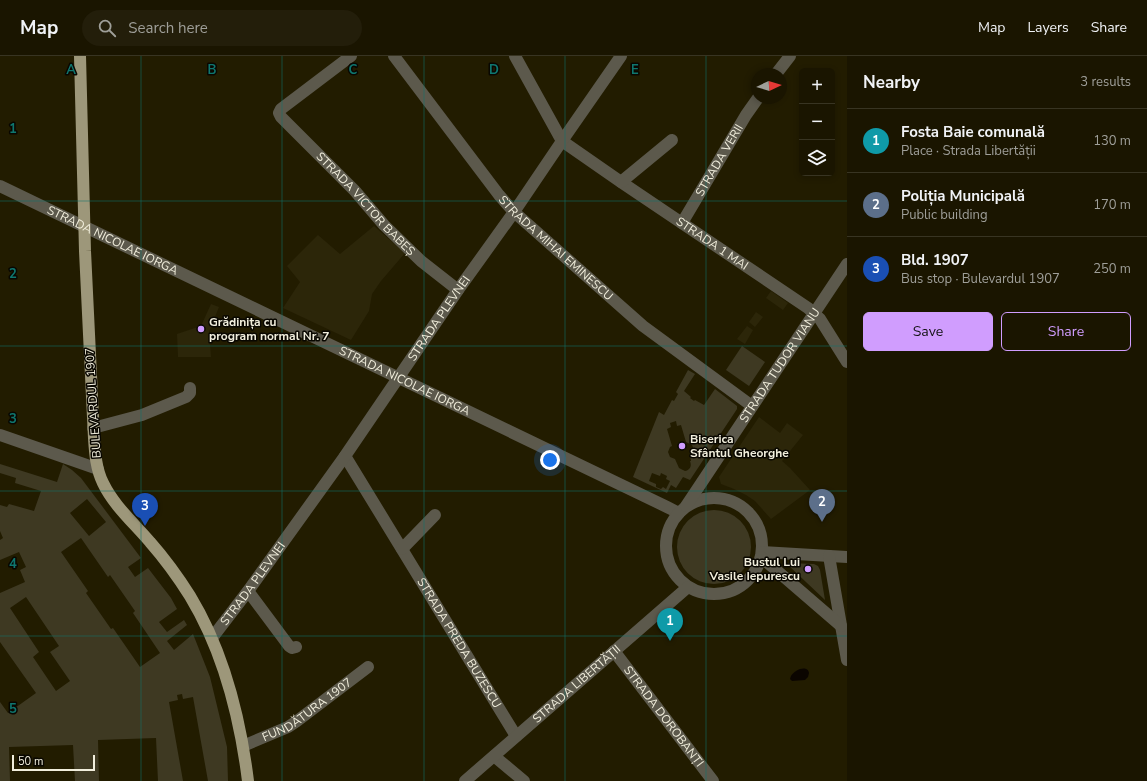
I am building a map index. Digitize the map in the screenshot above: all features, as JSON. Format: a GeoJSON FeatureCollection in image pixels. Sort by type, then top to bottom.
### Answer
{"type":"FeatureCollection","features":[{"type":"Feature","properties":{"kind":"main road","name":"BULEVARDUL 1907"},"geometry":{"type":"LineString","coordinates":[[80,56],[93,428],[98,469],[103,483],[111,497],[151,543],[177,577],[190,597],[212,638],[227,679],[243,746],[248,781]]}},
{"type":"Feature","properties":{"kind":"street","name":"STRADA VICTOR BABEȘ"},"geometry":{"type":"LineString","coordinates":[[351,56],[281,109],[279,113],[281,117],[355,191],[384,225],[421,261],[458,290]]}},
{"type":"Feature","properties":{"kind":"street","name":"STRADA MIHAI EMINESCU"},"geometry":{"type":"LineString","coordinates":[[394,56],[499,195],[514,212],[643,326],[752,406]]}},
{"type":"Feature","properties":{"kind":"street"},"geometry":{"type":"LineString","coordinates":[[515,56],[562,141]]}},
{"type":"Feature","properties":{"kind":"street","name":"STRADA PLEVNEI"},"geometry":{"type":"LineString","coordinates":[[212,638],[248,591],[345,456],[458,290],[514,212],[621,56]]}},
{"type":"Feature","properties":{"kind":"street"},"geometry":{"type":"LineString","coordinates":[[781,68],[790,56]]}},
{"type":"Feature","properties":{"kind":"street","name":"STRADA VERII"},"geometry":{"type":"LineString","coordinates":[[682,223],[754,104]]}},
{"type":"Feature","properties":{"kind":"street"},"geometry":{"type":"LineString","coordinates":[[621,182],[672,140]]}},
{"type":"Feature","properties":{"kind":"street","name":"STRADA 1 MAI"},"geometry":{"type":"LineString","coordinates":[[562,141],[802,303],[820,319],[847,362]]}},
{"type":"Feature","properties":{"kind":"street","name":"STRADA NICOLAE IORGA"},"geometry":{"type":"LineString","coordinates":[[0,186],[667,507],[682,510]]}},
{"type":"Feature","properties":{"kind":"street","name":"STRADA TUDOR VIANU"},"geometry":{"type":"LineString","coordinates":[[682,510],[847,264]]}},
{"type":"Feature","properties":{"kind":"street"},"geometry":{"type":"LineString","coordinates":[[93,428],[142,415],[186,397],[190,393],[190,388]]}},
{"type":"Feature","properties":{"kind":"street"},"geometry":{"type":"LineString","coordinates":[[0,435],[98,469]]}},
{"type":"Feature","properties":{"kind":"street","name":"STRADA PREDA BUZESCU"},"geometry":{"type":"LineString","coordinates":[[345,456],[516,736]]}},
{"type":"Feature","properties":{"kind":"street"},"geometry":{"type":"LineString","coordinates":[[710,498],[727,500],[739,505],[750,514],[757,524],[761,536],[762,554],[757,569],[744,584],[733,591],[720,594],[706,594],[688,587],[678,578],[668,561],[666,541],[671,525],[682,510],[697,501],[710,498]]}},
{"type":"Feature","properties":{"kind":"street"},"geometry":{"type":"LineString","coordinates":[[402,549],[435,515]]}},
{"type":"Feature","properties":{"kind":"street"},"geometry":{"type":"LineString","coordinates":[[762,554],[847,557]]}},
{"type":"Feature","properties":{"kind":"street"},"geometry":{"type":"LineString","coordinates":[[762,554],[841,626]]}},
{"type":"Feature","properties":{"kind":"street"},"geometry":{"type":"LineString","coordinates":[[829,556],[847,660]]}},
{"type":"Feature","properties":{"kind":"street","name":"STRADA LIBERTĂȚII"},"geometry":{"type":"LineString","coordinates":[[465,781],[688,587]]}},
{"type":"Feature","properties":{"kind":"street"},"geometry":{"type":"LineString","coordinates":[[248,591],[289,646],[292,648],[296,647]]}},
{"type":"Feature","properties":{"kind":"street","name":"STRADA DOROBANȚI"},"geometry":{"type":"LineString","coordinates":[[614,651],[713,781]]}},
{"type":"Feature","properties":{"kind":"street","name":"FUNDĂTURA 1907"},"geometry":{"type":"LineString","coordinates":[[243,746],[288,727],[368,667]]}},
{"type":"Feature","properties":{"kind":"street"},"geometry":{"type":"LineString","coordinates":[[494,756],[524,781]]}},
{"type":"Feature","properties":{"kind":"shaded area"},"geometry":{"type":"Polygon","coordinates":[[[374,226],[405,253],[372,294],[369,311],[351,340],[283,308],[300,282],[287,266],[318,235],[340,254],[374,226]]]}},
{"type":"Feature","properties":{"kind":"shaded area"},"geometry":{"type":"Polygon","coordinates":[[[771,291],[788,303],[783,310],[766,298],[771,291]]]}},
{"type":"Feature","properties":{"kind":"shaded area","name":"Grădinița cu program normal Nr. 7"},"geometry":{"type":"Polygon","coordinates":[[[211,304],[219,307],[209,332],[211,357],[178,357],[177,334],[201,326],[211,304]]]}},
{"type":"Feature","properties":{"kind":"shaded area"},"geometry":{"type":"Polygon","coordinates":[[[756,312],[763,317],[755,327],[749,322],[756,312]]]}},
{"type":"Feature","properties":{"kind":"shaded area"},"geometry":{"type":"Polygon","coordinates":[[[747,326],[753,330],[745,344],[737,339],[747,326]]]}},
{"type":"Feature","properties":{"kind":"shaded area"},"geometry":{"type":"Polygon","coordinates":[[[742,346],[765,362],[749,386],[726,370],[742,346]]]}},
{"type":"Feature","properties":{"kind":"shaded area"},"geometry":{"type":"Polygon","coordinates":[[[688,370],[695,374],[684,391],[691,397],[690,398],[704,405],[715,389],[737,406],[737,409],[690,480],[683,477],[676,488],[671,485],[667,493],[633,477],[659,412],[664,415],[672,400],[674,401],[678,394],[676,392],[688,370]],[[676,421],[670,423],[671,427],[667,429],[672,446],[668,452],[670,457],[675,459],[679,468],[685,471],[690,468],[690,455],[694,450],[692,445],[686,442],[681,425],[677,426],[676,421]],[[652,473],[649,481],[656,484],[656,487],[661,489],[663,487],[666,489],[670,481],[666,479],[667,476],[661,473],[660,476],[652,473]]]}},
{"type":"Feature","properties":{"kind":"shaded area"},"geometry":{"type":"Polygon","coordinates":[[[759,417],[780,433],[787,423],[803,435],[782,461],[810,490],[771,519],[755,501],[734,489],[721,484],[719,477],[759,417]]]}},
{"type":"Feature","properties":{"kind":"shaded area"},"geometry":{"type":"Polygon","coordinates":[[[0,464],[57,482],[63,464],[72,470],[81,478],[141,558],[128,567],[135,577],[148,568],[171,598],[177,609],[159,622],[167,632],[184,620],[187,625],[167,641],[174,650],[193,634],[210,677],[227,747],[228,781],[208,781],[193,697],[183,699],[182,694],[177,695],[178,700],[169,702],[183,781],[158,781],[156,738],[98,740],[99,781],[75,781],[73,745],[9,747],[10,781],[0,781],[0,702],[8,713],[36,693],[0,642],[0,593],[25,582],[20,570],[26,567],[19,552],[0,560],[0,540],[3,538],[0,531],[0,505],[7,507],[9,504],[34,511],[41,491],[15,483],[16,478],[0,473],[0,464]],[[87,499],[70,513],[89,536],[106,522],[87,499]],[[81,538],[61,552],[88,591],[86,593],[140,667],[160,653],[133,613],[135,611],[110,575],[108,577],[81,538]],[[26,597],[10,608],[39,652],[33,657],[56,691],[70,681],[50,652],[59,646],[26,597]]]}},
{"type":"Feature","properties":{"kind":"shaded area"},"geometry":{"type":"Polygon","coordinates":[[[714,510],[735,516],[745,526],[751,547],[745,568],[735,578],[714,584],[693,578],[683,568],[677,547],[683,526],[693,516],[714,510]]]}},
{"type":"Feature","properties":{"kind":"shaded area"},"geometry":{"type":"Polygon","coordinates":[[[788,563],[814,564],[818,566],[825,600],[788,565],[788,563]]]}},
{"type":"Feature","properties":{"kind":"shaded area"},"geometry":{"type":"Polygon","coordinates":[[[800,669],[808,670],[808,677],[805,680],[792,681],[790,679],[791,676],[800,669]]]}},
{"type":"Feature","properties":{"kind":"place","name":"Grădinița cu program normal Nr. 7"},"geometry":{"type":"Point","coordinates":[201,329]}},
{"type":"Feature","properties":{"kind":"place","name":"Biserica Sfântul Gheorghe"},"geometry":{"type":"Point","coordinates":[682,446]}},
{"type":"Feature","properties":{"kind":"place","name":"Poliția Municipală"},"geometry":{"type":"Point","coordinates":[822,522]}},
{"type":"Feature","properties":{"kind":"place","name":"Bld. 1907"},"geometry":{"type":"Point","coordinates":[145,526]}},
{"type":"Feature","properties":{"kind":"place","name":"Bustul Lui Vasile Iepurescu"},"geometry":{"type":"Point","coordinates":[808,569]}},
{"type":"Feature","properties":{"kind":"place","name":"Fosta Baie comunală"},"geometry":{"type":"Point","coordinates":[670,641]}}]}
